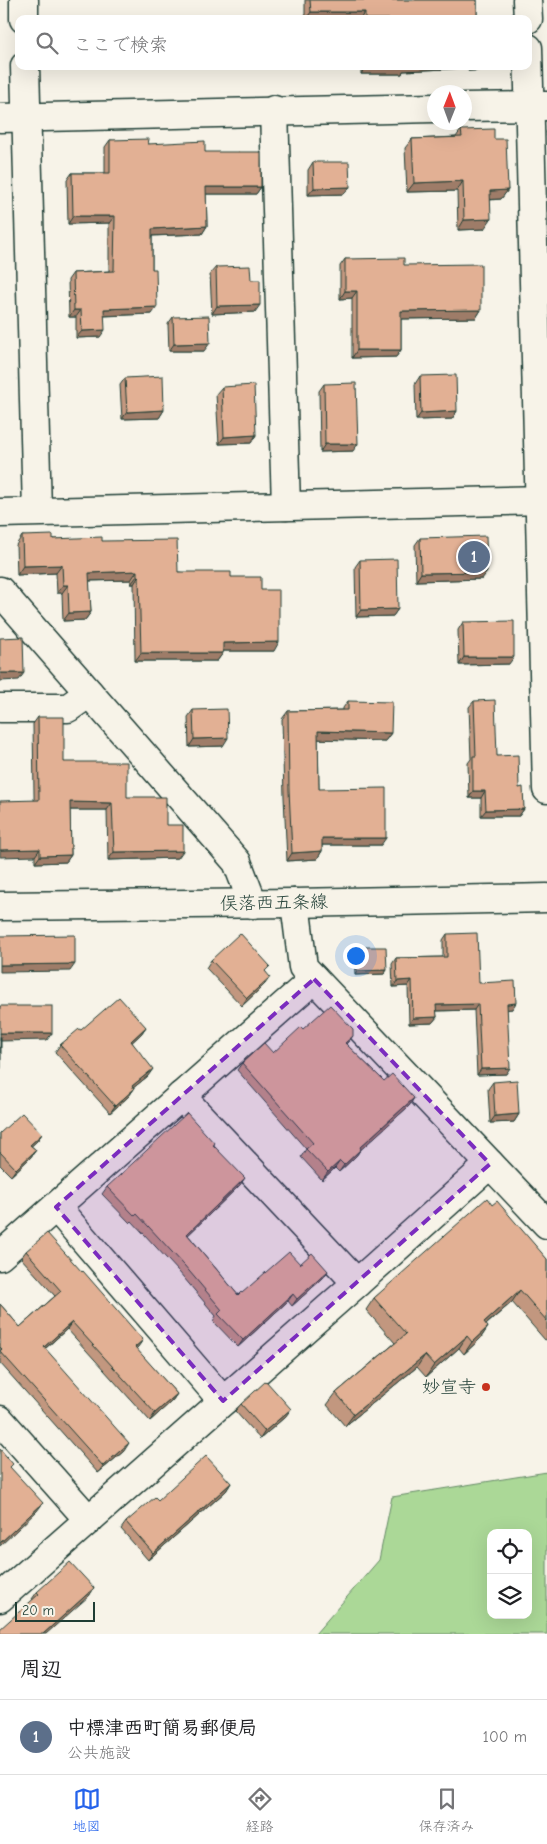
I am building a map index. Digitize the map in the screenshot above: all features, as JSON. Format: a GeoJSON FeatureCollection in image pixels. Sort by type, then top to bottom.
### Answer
{"type":"FeatureCollection","features":[{"type":"Feature","properties":{"kind":"street"},"geometry":{"type":"LineString","coordinates":[[24,0],[24,15]]}},
{"type":"Feature","properties":{"kind":"street"},"geometry":{"type":"LineString","coordinates":[[527,0],[528,15]]}},
{"type":"Feature","properties":{"kind":"street"},"geometry":{"type":"LineString","coordinates":[[26,70],[38,511]]}},
{"type":"Feature","properties":{"kind":"street"},"geometry":{"type":"LineString","coordinates":[[532,70],[538,106],[547,789]]}},
{"type":"Feature","properties":{"kind":"street"},"geometry":{"type":"LineString","coordinates":[[472,107],[538,106]]}},
{"type":"Feature","properties":{"kind":"street"},"geometry":{"type":"LineString","coordinates":[[0,118],[274,110],[427,108]]}},
{"type":"Feature","properties":{"kind":"street"},"geometry":{"type":"LineString","coordinates":[[274,110],[286,506]]}},
{"type":"Feature","properties":{"kind":"street"},"geometry":{"type":"LineString","coordinates":[[0,513],[543,500]]}},
{"type":"Feature","properties":{"kind":"street"},"geometry":{"type":"LineString","coordinates":[[0,591],[237,862],[253,904]]}},
{"type":"Feature","properties":{"kind":"street"},"geometry":{"type":"LineString","coordinates":[[0,708],[68,708],[88,693]]}},
{"type":"Feature","properties":{"kind":"street","name":"俣落西五条線"},"geometry":{"type":"LineString","coordinates":[[0,906],[253,904],[547,898]]}},
{"type":"Feature","properties":{"kind":"street"},"geometry":{"type":"LineString","coordinates":[[295,903],[303,967],[547,1224]]}},
{"type":"Feature","properties":{"kind":"street"},"geometry":{"type":"LineString","coordinates":[[0,1256],[314,979]]}},
{"type":"Feature","properties":{"kind":"street"},"geometry":{"type":"LineString","coordinates":[[181,1096],[357,1283]]}},
{"type":"Feature","properties":{"kind":"street"},"geometry":{"type":"LineString","coordinates":[[0,1598],[490,1164]]}},
{"type":"Feature","properties":{"kind":"street"},"geometry":{"type":"LineString","coordinates":[[56,1206],[223,1402]]}},
{"type":"Feature","properties":{"kind":"street"},"geometry":{"type":"LineString","coordinates":[[0,1420],[89,1520]]}},
{"type":"Feature","properties":{"kind":"highlighted area"},"geometry":{"type":"Polygon","coordinates":[[[314,979],[490,1164],[223,1401],[56,1207],[314,979]]]}},
{"type":"Feature","properties":{"kind":"green space"},"geometry":{"type":"Polygon","coordinates":[[[547,1472],[547,1634],[315,1634],[379,1560],[392,1497],[547,1472]]]}},
{"type":"Feature","properties":{"kind":"building"},"geometry":{"type":"Polygon","coordinates":[[[310,0],[477,0],[477,15],[365,15],[365,12],[311,12],[310,0]]]}},
{"type":"Feature","properties":{"kind":"building"},"geometry":{"type":"Polygon","coordinates":[[[494,129],[494,139],[506,139],[508,190],[490,191],[491,219],[464,220],[463,181],[414,183],[412,139],[462,137],[461,130],[494,129]]]}},
{"type":"Feature","properties":{"kind":"building"},"geometry":{"type":"Polygon","coordinates":[[[149,139],[148,144],[205,141],[205,152],[261,152],[261,187],[206,187],[207,226],[152,229],[152,269],[156,269],[157,307],[104,309],[105,330],[82,331],[81,310],[74,310],[73,273],[114,271],[115,216],[73,216],[72,173],[110,173],[110,140],[149,139]]]}},
{"type":"Feature","properties":{"kind":"building"},"geometry":{"type":"Polygon","coordinates":[[[313,162],[349,162],[350,187],[314,188],[313,162]]]}},
{"type":"Feature","properties":{"kind":"building"},"geometry":{"type":"Polygon","coordinates":[[[404,258],[404,265],[481,264],[481,310],[401,311],[401,350],[357,350],[357,291],[345,291],[345,259],[404,258]]]}},
{"type":"Feature","properties":{"kind":"building"},"geometry":{"type":"Polygon","coordinates":[[[250,266],[251,280],[260,280],[260,305],[217,306],[216,267],[250,266]]]}},
{"type":"Feature","properties":{"kind":"building"},"geometry":{"type":"Polygon","coordinates":[[[209,316],[210,343],[174,344],[173,317],[209,316]]]}},
{"type":"Feature","properties":{"kind":"building"},"geometry":{"type":"Polygon","coordinates":[[[456,375],[457,411],[421,413],[420,376],[456,375]]]}},
{"type":"Feature","properties":{"kind":"building"},"geometry":{"type":"Polygon","coordinates":[[[163,376],[164,410],[127,412],[125,378],[163,376]]]}},
{"type":"Feature","properties":{"kind":"building"},"geometry":{"type":"Polygon","coordinates":[[[356,383],[358,444],[325,444],[324,384],[356,383]]]}},
{"type":"Feature","properties":{"kind":"building"},"geometry":{"type":"Polygon","coordinates":[[[254,385],[256,435],[224,437],[222,387],[254,385]]]}},
{"type":"Feature","properties":{"kind":"building"},"geometry":{"type":"Polygon","coordinates":[[[53,535],[53,539],[102,537],[102,541],[177,540],[178,572],[231,572],[231,577],[261,577],[261,590],[279,590],[279,642],[223,643],[223,653],[141,653],[139,576],[137,576],[137,571],[89,573],[91,612],[69,613],[68,585],[63,585],[62,565],[23,566],[22,536],[53,535]]]}},
{"type":"Feature","properties":{"kind":"building"},"geometry":{"type":"Polygon","coordinates":[[[486,536],[487,572],[421,573],[420,538],[486,536]]]}},
{"type":"Feature","properties":{"kind":"building"},"geometry":{"type":"Polygon","coordinates":[[[397,559],[398,609],[361,610],[360,560],[397,559]]]}},
{"type":"Feature","properties":{"kind":"building"},"geometry":{"type":"Polygon","coordinates":[[[514,621],[514,657],[464,657],[463,622],[514,621]]]}},
{"type":"Feature","properties":{"kind":"building"},"geometry":{"type":"Polygon","coordinates":[[[23,637],[24,673],[0,673],[0,638],[23,637]]]}},
{"type":"Feature","properties":{"kind":"building"},"geometry":{"type":"Polygon","coordinates":[[[495,700],[497,756],[518,755],[519,788],[523,787],[524,809],[486,810],[485,791],[473,791],[473,756],[476,756],[474,701],[495,700]]]}},
{"type":"Feature","properties":{"kind":"building"},"geometry":{"type":"Polygon","coordinates":[[[348,701],[392,702],[391,733],[318,731],[319,789],[386,788],[386,838],[322,838],[322,851],[292,853],[288,711],[348,710],[348,701]]]}},
{"type":"Feature","properties":{"kind":"building"},"geometry":{"type":"Polygon","coordinates":[[[227,709],[228,738],[194,739],[193,710],[227,709]]]}},
{"type":"Feature","properties":{"kind":"building"},"geometry":{"type":"Polygon","coordinates":[[[38,717],[64,717],[64,762],[127,762],[127,797],[166,797],[166,825],[183,825],[183,851],[114,852],[112,803],[70,802],[71,855],[40,856],[40,849],[0,850],[0,801],[39,800],[38,717]]]}},
{"type":"Feature","properties":{"kind":"building"},"geometry":{"type":"Polygon","coordinates":[[[240,933],[270,966],[265,971],[270,977],[247,998],[211,960],[240,933]]]}},
{"type":"Feature","properties":{"kind":"building"},"geometry":{"type":"Polygon","coordinates":[[[477,933],[479,983],[515,981],[516,1003],[507,1004],[510,1068],[481,1069],[478,1004],[436,1005],[437,1017],[413,1018],[412,980],[397,981],[396,958],[447,957],[447,934],[477,933]]]}},
{"type":"Feature","properties":{"kind":"building"},"geometry":{"type":"Polygon","coordinates":[[[75,935],[75,964],[0,965],[0,936],[75,935]]]}},
{"type":"Feature","properties":{"kind":"building"},"geometry":{"type":"Polygon","coordinates":[[[356,947],[386,947],[387,970],[357,971],[356,947]]]}},
{"type":"Feature","properties":{"kind":"building"},"geometry":{"type":"Polygon","coordinates":[[[119,997],[146,1027],[131,1041],[153,1069],[132,1086],[134,1089],[115,1106],[60,1045],[79,1029],[81,1030],[119,997]]]}},
{"type":"Feature","properties":{"kind":"building"},"geometry":{"type":"Polygon","coordinates":[[[330,1005],[353,1029],[353,1036],[345,1043],[384,1081],[392,1074],[414,1098],[360,1147],[361,1149],[344,1165],[340,1161],[328,1172],[306,1149],[313,1143],[242,1063],[264,1043],[273,1053],[301,1027],[303,1029],[330,1005]]]}},
{"type":"Feature","properties":{"kind":"building"},"geometry":{"type":"Polygon","coordinates":[[[0,1006],[52,1006],[52,1033],[0,1033],[0,1006]]]}},
{"type":"Feature","properties":{"kind":"building"},"geometry":{"type":"Polygon","coordinates":[[[1,1037],[1,1068],[0,1068],[1,1037]]]}},
{"type":"Feature","properties":{"kind":"building"},"geometry":{"type":"Polygon","coordinates":[[[517,1080],[519,1114],[495,1116],[493,1082],[517,1080]]]}},
{"type":"Feature","properties":{"kind":"building"},"geometry":{"type":"Polygon","coordinates":[[[22,1113],[42,1134],[30,1145],[36,1150],[16,1169],[0,1152],[0,1133],[22,1113]]]}},
{"type":"Feature","properties":{"kind":"building"},"geometry":{"type":"Polygon","coordinates":[[[187,1113],[215,1144],[213,1145],[245,1178],[187,1234],[238,1295],[289,1252],[300,1264],[312,1253],[328,1271],[297,1299],[293,1294],[243,1340],[218,1314],[222,1310],[184,1265],[137,1214],[135,1216],[107,1187],[187,1113]]]}},
{"type":"Feature","properties":{"kind":"building"},"geometry":{"type":"Polygon","coordinates":[[[487,1198],[492,1205],[497,1201],[547,1259],[547,1321],[520,1290],[484,1322],[488,1327],[472,1342],[467,1336],[434,1365],[425,1355],[354,1414],[336,1393],[406,1334],[374,1298],[487,1198]]]}},
{"type":"Feature","properties":{"kind":"building"},"geometry":{"type":"Polygon","coordinates":[[[47,1233],[143,1340],[135,1347],[177,1394],[155,1413],[72,1322],[44,1347],[129,1443],[103,1466],[0,1351],[2,1349],[0,1347],[0,1304],[20,1327],[61,1291],[26,1251],[47,1233]]]}},
{"type":"Feature","properties":{"kind":"building"},"geometry":{"type":"Polygon","coordinates":[[[266,1381],[291,1409],[265,1431],[241,1404],[266,1381]]]}},
{"type":"Feature","properties":{"kind":"building"},"geometry":{"type":"Polygon","coordinates":[[[0,1449],[13,1464],[10,1467],[43,1503],[0,1543],[0,1449]]]}},
{"type":"Feature","properties":{"kind":"building"},"geometry":{"type":"Polygon","coordinates":[[[206,1456],[231,1483],[153,1553],[126,1522],[155,1497],[158,1500],[206,1456]]]}},
{"type":"Feature","properties":{"kind":"building"},"geometry":{"type":"Polygon","coordinates":[[[70,1562],[94,1588],[43,1634],[0,1634],[0,1629],[39,1594],[37,1592],[70,1562]]]}},
{"type":"Feature","properties":{"kind":"place","name":"中標津西町簡易郵便局"},"geometry":{"type":"Point","coordinates":[474,557]}},
{"type":"Feature","properties":{"kind":"place","name":"妙宣寺"},"geometry":{"type":"Point","coordinates":[486,1387]}}]}
